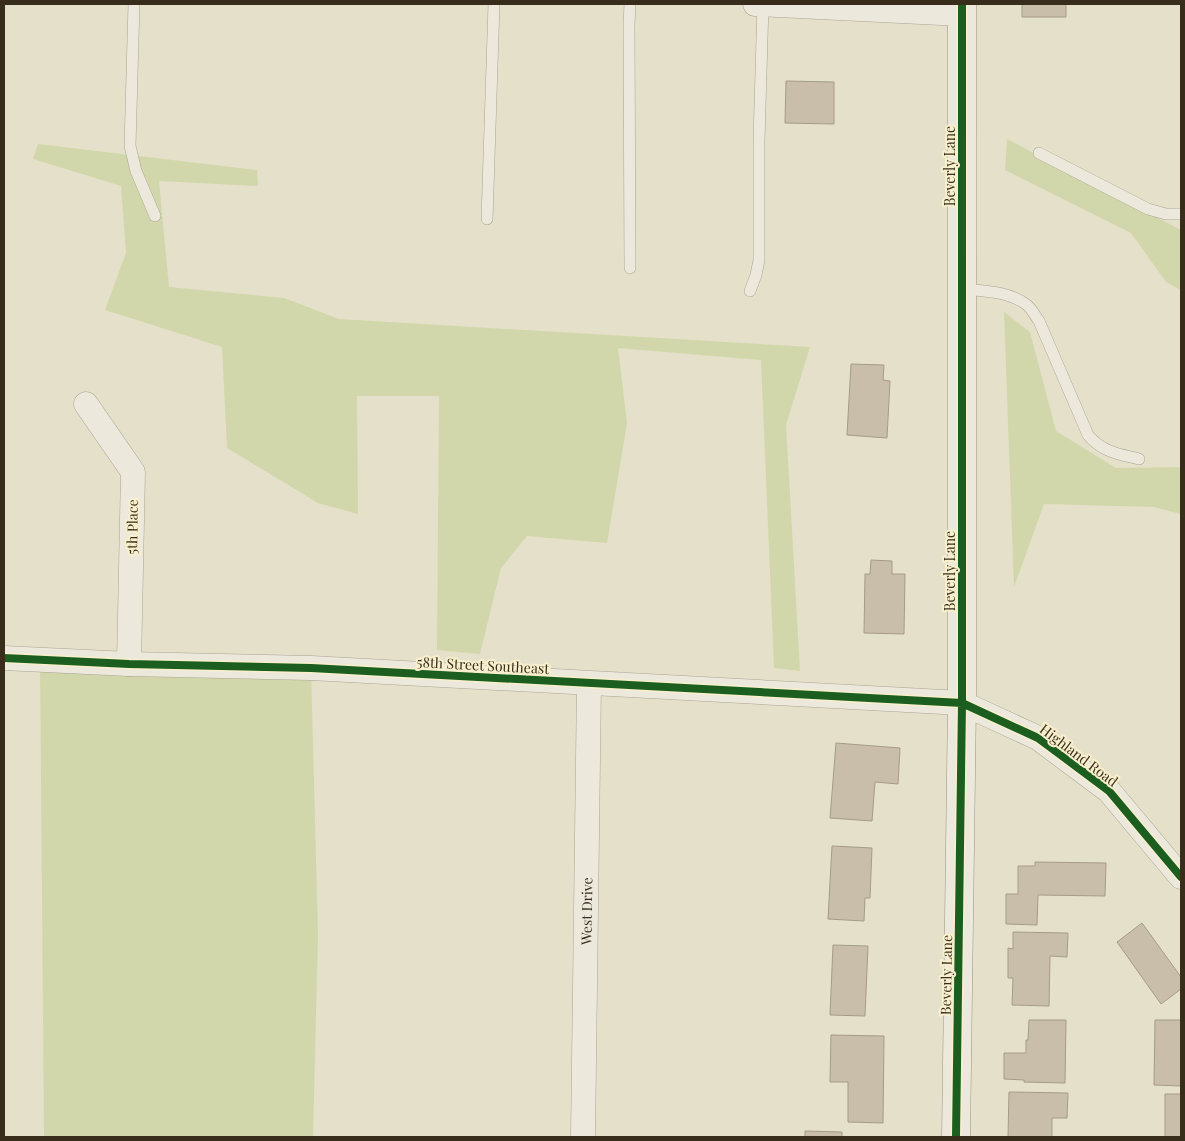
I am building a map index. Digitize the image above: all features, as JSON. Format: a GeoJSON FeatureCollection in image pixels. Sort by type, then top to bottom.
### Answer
{"type":"FeatureCollection","features":[{"type":"Feature","properties":{"kind":"street"},"geometry":{"type":"LineString","coordinates":[[755,4],[962,9]]}},
{"type":"Feature","properties":{"kind":"street","name":"Beverly Lane"},"geometry":{"type":"LineString","coordinates":[[956,1137],[962,703],[962,9]]}},
{"type":"Feature","properties":{"kind":"street","name":"5th Place"},"geometry":{"type":"LineString","coordinates":[[86,404],[134,472],[129,664]]}},
{"type":"Feature","properties":{"kind":"street","name":"58th Street Southeast"},"geometry":{"type":"LineString","coordinates":[[4,658],[129,664],[312,668],[962,703]]}},
{"type":"Feature","properties":{"kind":"street","name":"West Drive"},"geometry":{"type":"LineString","coordinates":[[584,1137],[589,684]]}},
{"type":"Feature","properties":{"kind":"street","name":"Highland Road"},"geometry":{"type":"LineString","coordinates":[[962,703],[1038,738],[1109,791],[1181,877]]}},
{"type":"Feature","properties":{"kind":"lane"},"geometry":{"type":"LineString","coordinates":[[134,4],[130,146],[136,171],[155,216]]}},
{"type":"Feature","properties":{"kind":"lane"},"geometry":{"type":"LineString","coordinates":[[487,219],[494,4]]}},
{"type":"Feature","properties":{"kind":"lane"},"geometry":{"type":"LineString","coordinates":[[630,4],[630,268]]}},
{"type":"Feature","properties":{"kind":"lane"},"geometry":{"type":"LineString","coordinates":[[750,291],[759,260],[759,141],[763,4]]}},
{"type":"Feature","properties":{"kind":"lane"},"geometry":{"type":"LineString","coordinates":[[1039,154],[1148,209],[1166,214],[1181,214]]}},
{"type":"Feature","properties":{"kind":"lane"},"geometry":{"type":"LineString","coordinates":[[962,289],[1014,297],[1028,306],[1038,321],[1088,435],[1095,443],[1106,450],[1139,459]]}},
{"type":"Feature","properties":{"kind":"green space"},"geometry":{"type":"Polygon","coordinates":[[[1007,139],[1181,230],[1181,290],[1166,282],[1131,233],[1005,170],[1007,139]]]}},
{"type":"Feature","properties":{"kind":"green space"},"geometry":{"type":"Polygon","coordinates":[[[38,144],[257,170],[258,186],[159,181],[169,287],[284,298],[339,319],[810,347],[786,425],[800,671],[774,668],[761,360],[618,348],[627,423],[607,543],[527,536],[501,568],[480,654],[437,650],[439,396],[357,396],[358,514],[318,503],[227,448],[222,347],[105,310],[126,253],[121,186],[33,159],[38,144]]]}},
{"type":"Feature","properties":{"kind":"green space"},"geometry":{"type":"Polygon","coordinates":[[[1004,312],[1030,332],[1056,431],[1116,468],[1181,467],[1181,514],[1154,507],[1044,504],[1014,587],[1004,312]]]}},
{"type":"Feature","properties":{"kind":"green space"},"geometry":{"type":"Polygon","coordinates":[[[40,659],[311,668],[318,934],[313,1137],[44,1137],[40,659]]]}},
{"type":"Feature","properties":{"kind":"building"},"geometry":{"type":"Polygon","coordinates":[[[1022,4],[1066,4],[1066,17],[1022,17],[1022,4]]]}},
{"type":"Feature","properties":{"kind":"building"},"geometry":{"type":"Polygon","coordinates":[[[786,81],[834,82],[834,124],[785,123],[786,81]]]}},
{"type":"Feature","properties":{"kind":"building"},"geometry":{"type":"Polygon","coordinates":[[[851,364],[884,365],[883,380],[890,381],[887,438],[847,435],[851,364]]]}},
{"type":"Feature","properties":{"kind":"building"},"geometry":{"type":"Polygon","coordinates":[[[871,560],[892,561],[892,574],[905,574],[904,634],[864,633],[865,574],[870,574],[871,560]]]}},
{"type":"Feature","properties":{"kind":"building"},"geometry":{"type":"Polygon","coordinates":[[[836,743],[900,748],[898,784],[875,782],[872,821],[830,818],[836,743]]]}},
{"type":"Feature","properties":{"kind":"building"},"geometry":{"type":"Polygon","coordinates":[[[832,846],[872,848],[870,898],[865,898],[864,921],[828,919],[832,846]]]}},
{"type":"Feature","properties":{"kind":"building"},"geometry":{"type":"Polygon","coordinates":[[[1035,862],[1106,863],[1105,896],[1038,895],[1037,925],[1006,924],[1006,894],[1018,894],[1018,866],[1035,866],[1035,862]]]}},
{"type":"Feature","properties":{"kind":"building"},"geometry":{"type":"Polygon","coordinates":[[[1142,923],[1181,977],[1181,989],[1161,1004],[1117,942],[1142,923]]]}},
{"type":"Feature","properties":{"kind":"building"},"geometry":{"type":"Polygon","coordinates":[[[1013,932],[1068,933],[1067,957],[1050,956],[1049,1006],[1012,1005],[1013,978],[1008,978],[1008,948],[1013,949],[1013,932]]]}},
{"type":"Feature","properties":{"kind":"building"},"geometry":{"type":"Polygon","coordinates":[[[833,945],[868,946],[865,1016],[830,1015],[833,945]]]}},
{"type":"Feature","properties":{"kind":"building"},"geometry":{"type":"Polygon","coordinates":[[[1029,1020],[1066,1020],[1065,1083],[1024,1082],[1024,1080],[1004,1079],[1004,1053],[1026,1053],[1029,1020]]]}},
{"type":"Feature","properties":{"kind":"building"},"geometry":{"type":"Polygon","coordinates":[[[1155,1020],[1181,1020],[1181,1086],[1154,1085],[1155,1020]]]}},
{"type":"Feature","properties":{"kind":"building"},"geometry":{"type":"Polygon","coordinates":[[[831,1035],[884,1036],[883,1123],[848,1122],[848,1082],[830,1082],[831,1035]]]}},
{"type":"Feature","properties":{"kind":"building"},"geometry":{"type":"Polygon","coordinates":[[[1009,1092],[1068,1093],[1067,1118],[1052,1118],[1052,1137],[1008,1137],[1009,1092]]]}},
{"type":"Feature","properties":{"kind":"building"},"geometry":{"type":"Polygon","coordinates":[[[1165,1094],[1181,1094],[1181,1137],[1165,1137],[1165,1094]]]}},
{"type":"Feature","properties":{"kind":"building"},"geometry":{"type":"Polygon","coordinates":[[[805,1131],[842,1132],[842,1137],[805,1137],[805,1131]]]}},
{"type":"Feature","properties":{"kind":"cycle path"},"geometry":{"type":"LineString","coordinates":[[956,1137],[962,703],[962,4]]}},
{"type":"Feature","properties":{"kind":"cycle path"},"geometry":{"type":"LineString","coordinates":[[4,658],[129,664],[311,668],[962,703],[1038,738],[1109,791],[1181,877]]}}]}
